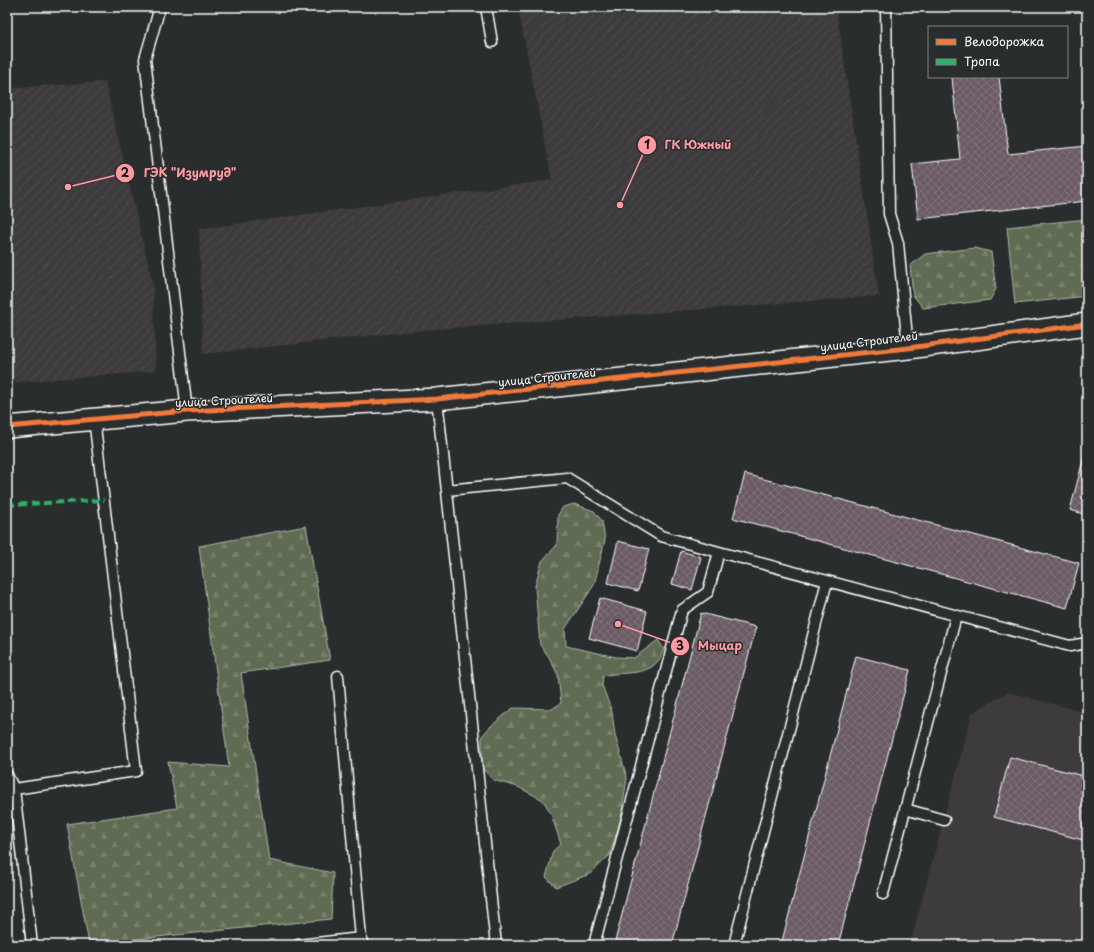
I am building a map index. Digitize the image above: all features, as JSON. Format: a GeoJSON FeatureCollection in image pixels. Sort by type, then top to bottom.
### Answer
{"type":"FeatureCollection","features":[{"type":"Feature","properties":{"kind":"street","name":"улица Строителей"},"geometry":{"type":"LineString","coordinates":[[7,427],[94,418],[187,411],[437,399],[908,348],[1087,324]]}},
{"type":"Feature","properties":{"kind":"lane"},"geometry":{"type":"LineString","coordinates":[[160,7],[145,59],[187,411]]}},
{"type":"Feature","properties":{"kind":"lane"},"geometry":{"type":"LineString","coordinates":[[486,7],[492,42]]}},
{"type":"Feature","properties":{"kind":"lane"},"geometry":{"type":"LineString","coordinates":[[886,7],[889,214],[898,243],[908,348]]}},
{"type":"Feature","properties":{"kind":"lane"},"geometry":{"type":"LineString","coordinates":[[437,399],[496,945]]}},
{"type":"Feature","properties":{"kind":"lane"},"geometry":{"type":"LineString","coordinates":[[14,789],[136,771],[94,418]]}},
{"type":"Feature","properties":{"kind":"lane"},"geometry":{"type":"LineString","coordinates":[[446,490],[567,478],[661,536],[1070,646],[1087,643]]}},
{"type":"Feature","properties":{"kind":"lane"},"geometry":{"type":"LineString","coordinates":[[594,945],[682,610],[708,592],[719,552]]}},
{"type":"Feature","properties":{"kind":"lane"},"geometry":{"type":"LineString","coordinates":[[734,945],[827,581]]}},
{"type":"Feature","properties":{"kind":"lane"},"geometry":{"type":"LineString","coordinates":[[883,894],[956,616]]}},
{"type":"Feature","properties":{"kind":"lane"},"geometry":{"type":"LineString","coordinates":[[298,945],[362,941],[338,676]]}},
{"type":"Feature","properties":{"kind":"lane"},"geometry":{"type":"LineString","coordinates":[[7,775],[14,789],[32,945]]}},
{"type":"Feature","properties":{"kind":"lane"},"geometry":{"type":"LineString","coordinates":[[905,809],[944,820]]}},
{"type":"Feature","properties":{"kind":"shaded area"},"geometry":{"type":"Polygon","coordinates":[[[518,7],[836,7],[879,296],[423,330],[203,354],[199,229],[552,180],[518,7]]]}},
{"type":"Feature","properties":{"kind":"shaded area"},"geometry":{"type":"Polygon","coordinates":[[[105,82],[153,285],[156,371],[7,383],[7,88],[105,82]]]}},
{"type":"Feature","properties":{"kind":"shaded area"},"geometry":{"type":"Polygon","coordinates":[[[1008,692],[1087,713],[1087,945],[910,945],[972,713],[1008,692]]]}},
{"type":"Feature","properties":{"kind":"green space"},"geometry":{"type":"Polygon","coordinates":[[[1087,219],[1087,296],[1015,304],[1007,227],[1087,219]]]}},
{"type":"Feature","properties":{"kind":"green space"},"geometry":{"type":"Polygon","coordinates":[[[975,248],[991,252],[996,289],[990,300],[923,308],[913,295],[910,266],[925,254],[975,248]]]}},
{"type":"Feature","properties":{"kind":"green space"},"geometry":{"type":"Polygon","coordinates":[[[574,504],[594,511],[602,521],[605,540],[594,585],[565,629],[566,646],[616,657],[634,658],[658,640],[664,649],[659,660],[647,669],[632,673],[603,676],[602,685],[612,712],[615,735],[627,778],[621,818],[610,855],[590,874],[556,887],[546,877],[553,851],[561,844],[551,814],[543,800],[518,787],[493,780],[482,768],[482,736],[490,727],[513,708],[552,709],[561,703],[558,675],[549,657],[540,645],[535,586],[542,561],[557,545],[558,515],[563,507],[574,504]]]}},
{"type":"Feature","properties":{"kind":"green space"},"geometry":{"type":"Polygon","coordinates":[[[306,526],[330,660],[241,673],[269,860],[333,873],[331,919],[89,944],[67,824],[177,808],[168,762],[229,767],[199,546],[306,526]]]}},
{"type":"Feature","properties":{"kind":"building"},"geometry":{"type":"Polygon","coordinates":[[[952,78],[999,78],[1008,154],[1087,146],[1087,201],[918,219],[912,164],[960,159],[952,78]]]}},
{"type":"Feature","properties":{"kind":"building"},"geometry":{"type":"Polygon","coordinates":[[[1087,445],[1087,515],[1070,510],[1087,445]]]}},
{"type":"Feature","properties":{"kind":"building"},"geometry":{"type":"Polygon","coordinates":[[[745,474],[1079,563],[1067,608],[733,518],[745,474]]]}},
{"type":"Feature","properties":{"kind":"building"},"geometry":{"type":"Polygon","coordinates":[[[618,541],[649,549],[638,591],[608,583],[618,541]]]}},
{"type":"Feature","properties":{"kind":"building"},"geometry":{"type":"Polygon","coordinates":[[[681,551],[701,557],[692,590],[672,584],[681,551]]]}},
{"type":"Feature","properties":{"kind":"building"},"geometry":{"type":"Polygon","coordinates":[[[600,598],[647,611],[637,651],[589,638],[600,598]]]}},
{"type":"Feature","properties":{"kind":"building"},"geometry":{"type":"Polygon","coordinates":[[[701,613],[756,627],[672,945],[614,945],[701,613]]]}},
{"type":"Feature","properties":{"kind":"building"},"geometry":{"type":"Polygon","coordinates":[[[856,656],[910,670],[838,945],[781,945],[856,656]]]}},
{"type":"Feature","properties":{"kind":"building"},"geometry":{"type":"Polygon","coordinates":[[[1010,757],[1087,777],[1087,841],[994,817],[1010,757]]]}},
{"type":"Feature","properties":{"kind":"marked path"},"geometry":{"type":"LineString","coordinates":[[7,505],[104,500]]}},
{"type":"Feature","properties":{"kind":"cycle path"},"geometry":{"type":"LineString","coordinates":[[7,427],[187,411],[437,399],[908,348],[1087,324]]}},
{"type":"Feature","properties":{"kind":"place","name":"ГЭК \"Изумруд\""},"geometry":{"type":"Point","coordinates":[68,187]}},
{"type":"Feature","properties":{"kind":"place","name":"ГК Южный"},"geometry":{"type":"Point","coordinates":[620,205]}},
{"type":"Feature","properties":{"kind":"place","name":"Мыцар"},"geometry":{"type":"Point","coordinates":[618,624]}}]}
